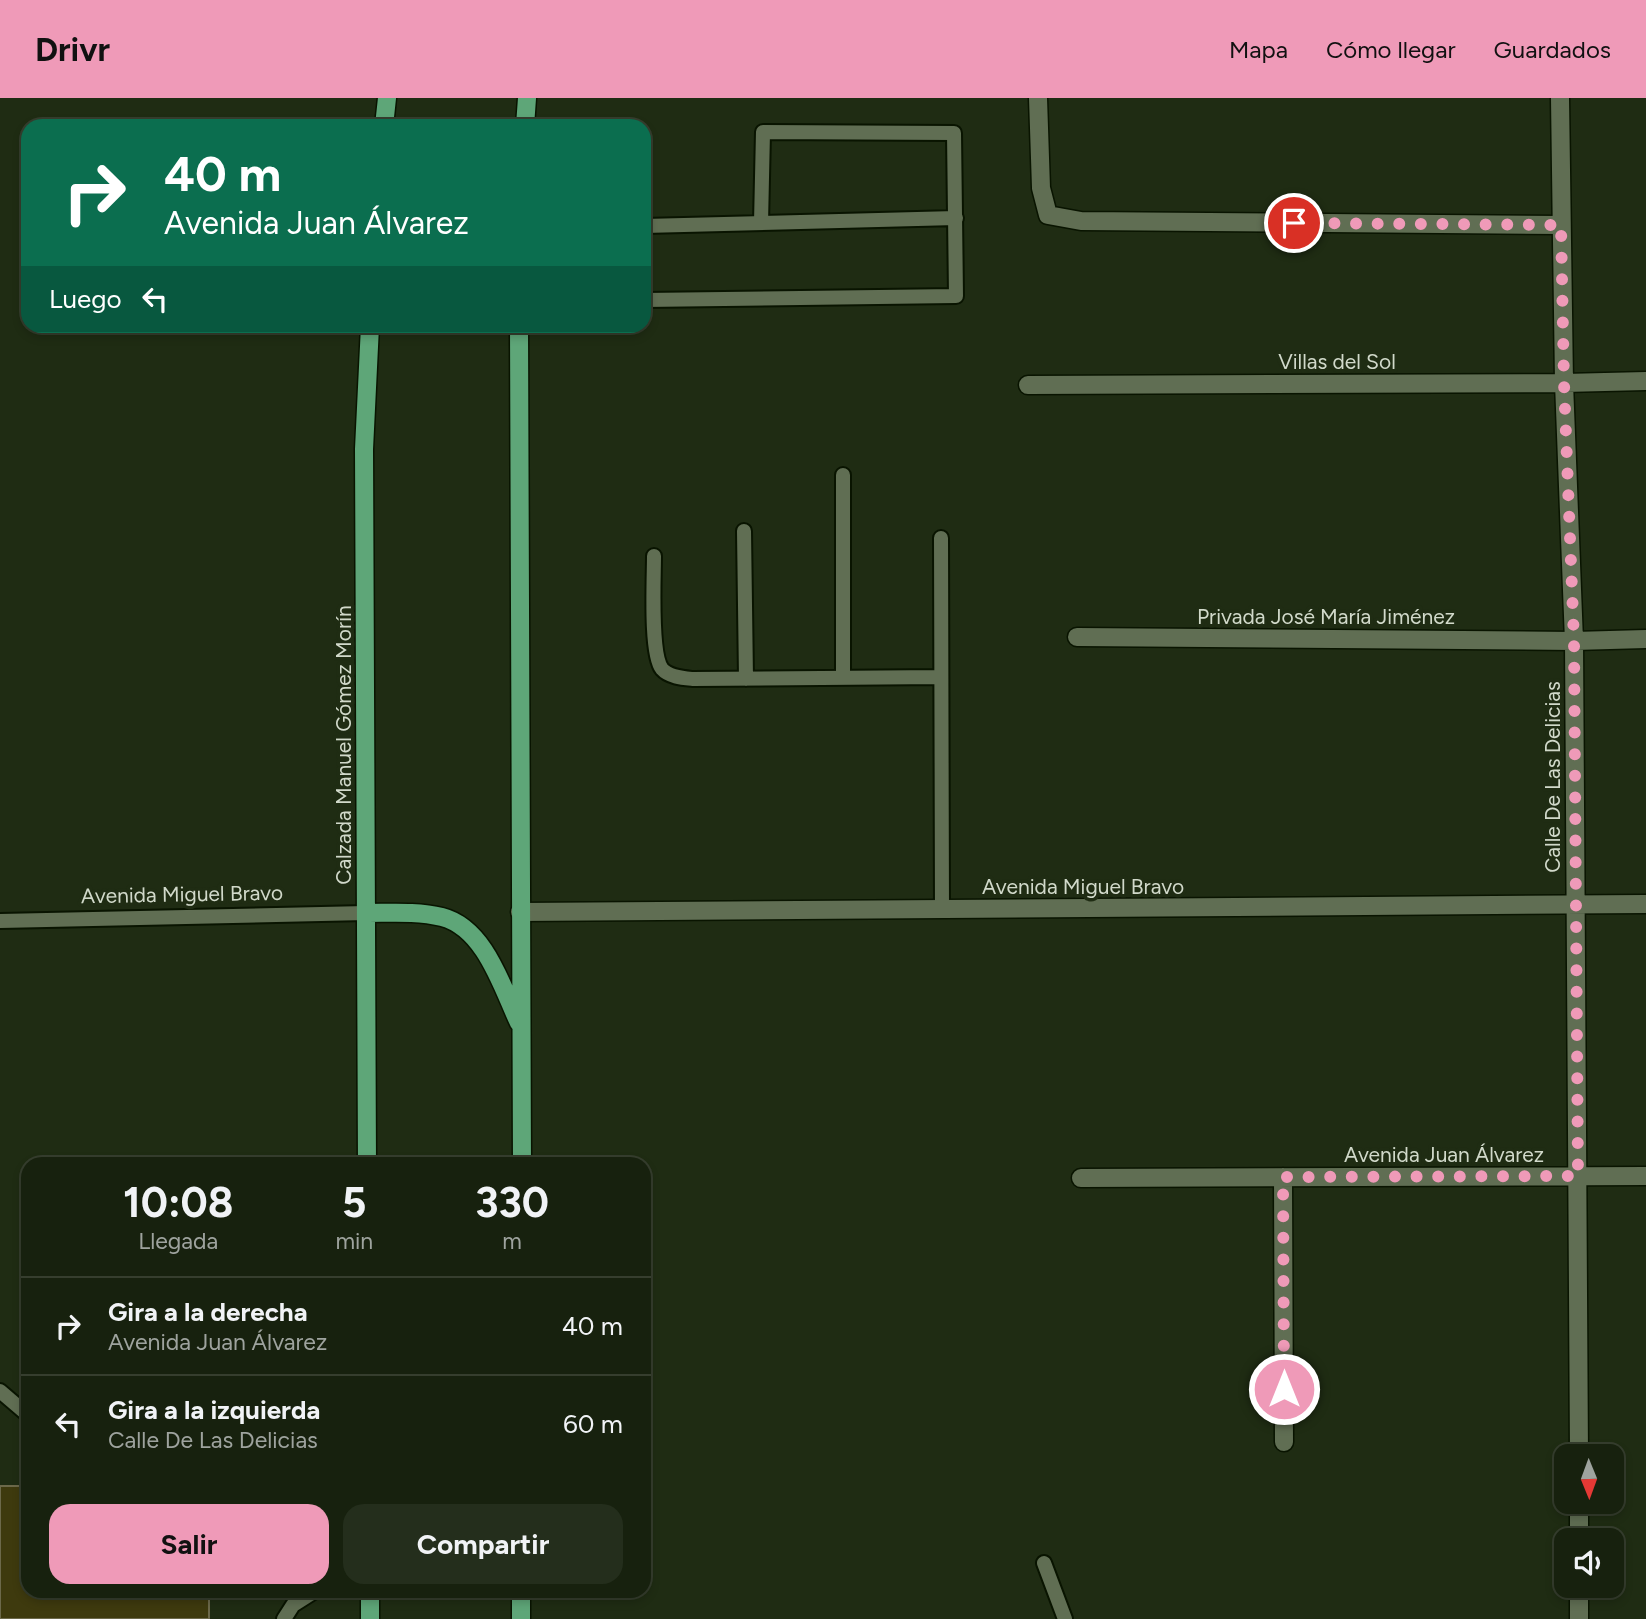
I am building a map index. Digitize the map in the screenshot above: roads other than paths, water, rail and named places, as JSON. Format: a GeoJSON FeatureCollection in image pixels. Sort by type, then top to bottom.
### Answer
{"type":"FeatureCollection","features":[{"type":"Feature","properties":{"kind":"main road"},"geometry":{"type":"LineString","coordinates":[[385,119],[387,98]]}},
{"type":"Feature","properties":{"kind":"main road"},"geometry":{"type":"LineString","coordinates":[[526,119],[527,98]]}},
{"type":"Feature","properties":{"kind":"main road","name":"Calzada Manuel Gómez Morín"},"geometry":{"type":"LineString","coordinates":[[368,1157],[364,449],[370,333]]}},
{"type":"Feature","properties":{"kind":"main road"},"geometry":{"type":"LineString","coordinates":[[519,333],[522,1157]]}},
{"type":"Feature","properties":{"kind":"main road"},"geometry":{"type":"LineString","coordinates":[[366,913],[412,913],[444,918],[468,931],[487,956],[522,1030]]}},
{"type":"Feature","properties":{"kind":"main road"},"geometry":{"type":"LineString","coordinates":[[370,1598],[370,1619]]}},
{"type":"Feature","properties":{"kind":"main road"},"geometry":{"type":"LineString","coordinates":[[521,1598],[521,1619]]}},
{"type":"Feature","properties":{"kind":"street"},"geometry":{"type":"LineString","coordinates":[[1038,98],[1041,188],[1048,215],[1081,221],[1561,225]]}},
{"type":"Feature","properties":{"kind":"street","name":"Calle De Las Delicias"},"geometry":{"type":"LineString","coordinates":[[1560,98],[1564,383],[1574,641],[1579,1444]]}},
{"type":"Feature","properties":{"kind":"street","name":"Villas del Sol"},"geometry":{"type":"LineString","coordinates":[[1028,385],[1646,381]]}},
{"type":"Feature","properties":{"kind":"street","name":"Privada José María Jiménez"},"geometry":{"type":"LineString","coordinates":[[1077,637],[1574,641],[1646,639]]}},
{"type":"Feature","properties":{"kind":"street","name":"Avenida Miguel Bravo"},"geometry":{"type":"LineString","coordinates":[[520,912],[1646,904]]}},
{"type":"Feature","properties":{"kind":"street","name":"Avenida Juan Álvarez"},"geometry":{"type":"LineString","coordinates":[[1081,1178],[1646,1176]]}},
{"type":"Feature","properties":{"kind":"street"},"geometry":{"type":"LineString","coordinates":[[1283,1177],[1284,1442]]}},
{"type":"Feature","properties":{"kind":"street"},"geometry":{"type":"LineString","coordinates":[[1579,1598],[1579,1619]]}},
{"type":"Feature","properties":{"kind":"lane"},"geometry":{"type":"LineString","coordinates":[[651,300],[956,296],[954,133],[762,132],[761,223]]}},
{"type":"Feature","properties":{"kind":"lane"},"geometry":{"type":"LineString","coordinates":[[651,226],[956,218]]}},
{"type":"Feature","properties":{"kind":"lane"},"geometry":{"type":"LineString","coordinates":[[843,475],[843,677]]}},
{"type":"Feature","properties":{"kind":"lane"},"geometry":{"type":"LineString","coordinates":[[744,531],[746,678]]}},
{"type":"Feature","properties":{"kind":"lane"},"geometry":{"type":"LineString","coordinates":[[941,538],[942,909]]}},
{"type":"Feature","properties":{"kind":"lane"},"geometry":{"type":"LineString","coordinates":[[654,556],[655,656],[663,671],[693,679],[941,677]]}},
{"type":"Feature","properties":{"kind":"lane","name":"Avenida Miguel Bravo"},"geometry":{"type":"LineString","coordinates":[[0,921],[366,913]]}},
{"type":"Feature","properties":{"kind":"lane"},"geometry":{"type":"LineString","coordinates":[[0,1391],[21,1409]]}},
{"type":"Feature","properties":{"kind":"lane"},"geometry":{"type":"LineString","coordinates":[[1044,1563],[1065,1619]]}},
{"type":"Feature","properties":{"kind":"lane"},"geometry":{"type":"LineString","coordinates":[[284,1619],[293,1605],[304,1598]]}}]}
